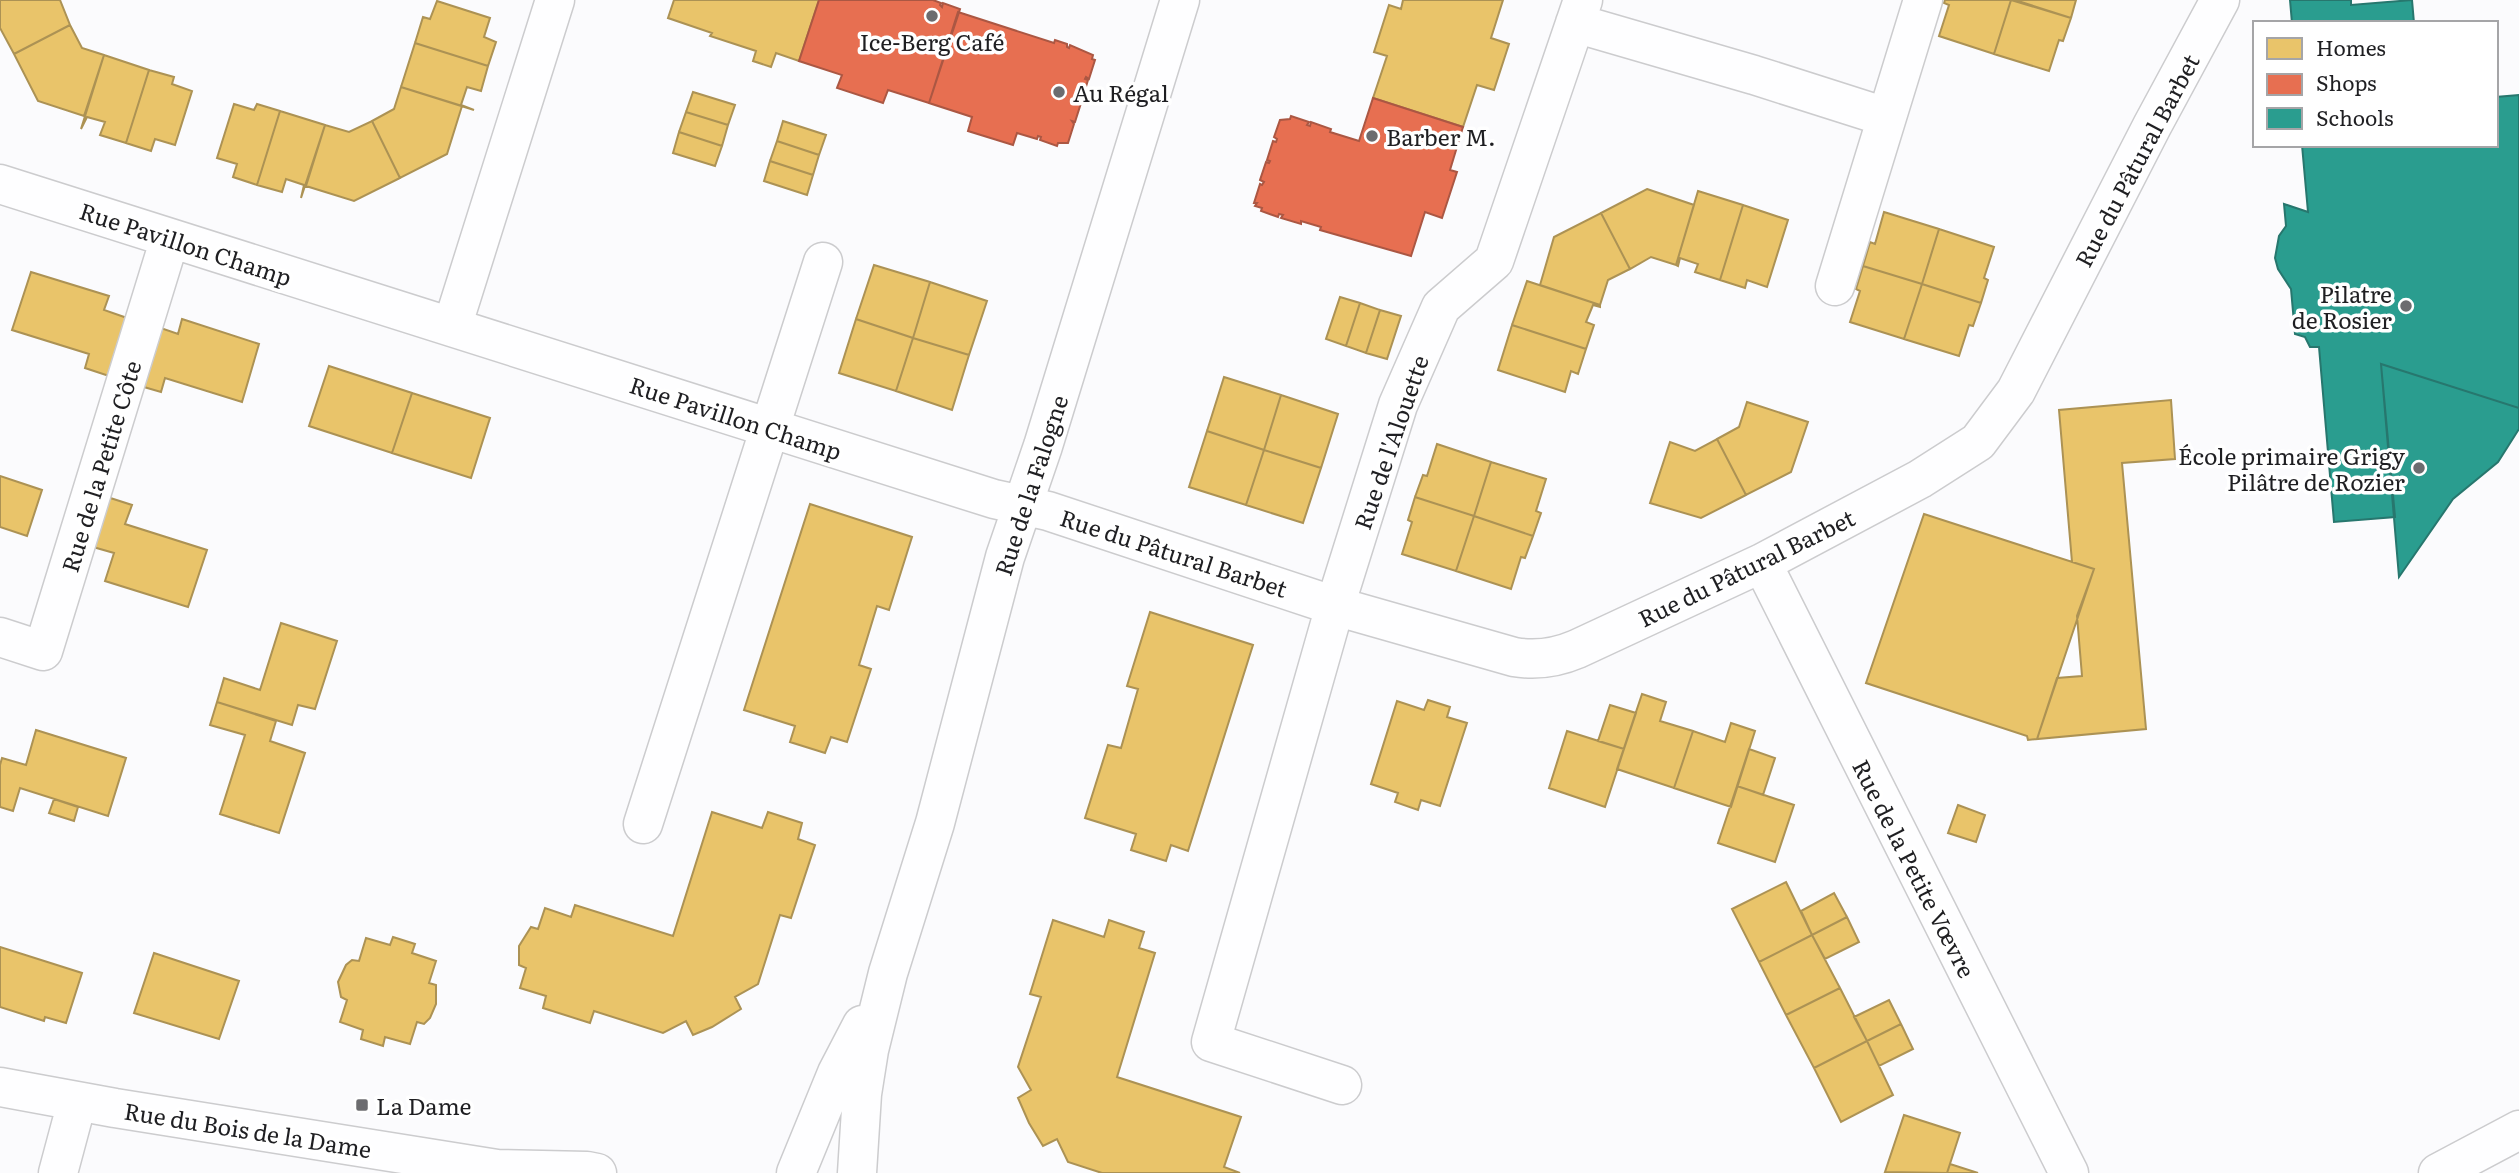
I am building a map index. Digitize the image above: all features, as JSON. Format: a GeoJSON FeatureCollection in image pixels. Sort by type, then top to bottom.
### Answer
{"type":"FeatureCollection","features":[{"type":"Feature","properties":{"kind":"street","name":"Rue de la Falogne"},"geometry":{"type":"LineString","coordinates":[[857,1173],[862,1094],[869,1050],[888,973],[935,823],[1005,557],[1047,432],[1180,0]]}},
{"type":"Feature","properties":{"kind":"street"},"geometry":{"type":"LineString","coordinates":[[1835,286],[1923,0]]}},
{"type":"Feature","properties":{"kind":"street","name":"Rue du Pâtural Barbet"},"geometry":{"type":"LineString","coordinates":[[1022,504],[1335,606],[1514,657],[1547,659],[1577,649],[1762,563],[1920,479],[1978,442],[2016,391],[2220,0]]}},
{"type":"Feature","properties":{"kind":"street"},"geometry":{"type":"LineString","coordinates":[[452,327],[553,5]]}},
{"type":"Feature","properties":{"kind":"street","name":"Rue de l'Alouette"},"geometry":{"type":"LineString","coordinates":[[1342,1085],[1210,1042],[1335,606],[1398,405],[1441,307],[1494,261],[1579,11],[1766,78],[1886,117]]}},
{"type":"Feature","properties":{"kind":"street","name":"Rue Pavillon Champ"},"geometry":{"type":"LineString","coordinates":[[0,184],[994,499],[1022,504]]}},
{"type":"Feature","properties":{"kind":"street","name":"Rue de la Petite Côte"},"geometry":{"type":"LineString","coordinates":[[0,637],[43,651],[170,238]]}},
{"type":"Feature","properties":{"kind":"street"},"geometry":{"type":"LineString","coordinates":[[643,824],[823,262]]}},
{"type":"Feature","properties":{"kind":"street","name":"Rue de la Petite Vœvre"},"geometry":{"type":"LineString","coordinates":[[1762,563],[2069,1173]]}},
{"type":"Feature","properties":{"kind":"street","name":"Rue de la Falogne"},"geometry":{"type":"LineString","coordinates":[[796,1173],[837,1073],[888,973]]}},
{"type":"Feature","properties":{"kind":"street","name":"Rue du Bois de la Dame"},"geometry":{"type":"LineString","coordinates":[[0,1087],[77,1102],[503,1171],[597,1173]]}},
{"type":"Feature","properties":{"kind":"street"},"geometry":{"type":"LineString","coordinates":[[58,1173],[77,1102]]}},
{"type":"Feature","properties":{"kind":"street"},"geometry":{"type":"LineString","coordinates":[[2438,1173],[2519,1130]]}},
{"type":"Feature","properties":{"kind":"building: Homes"},"geometry":{"type":"Polygon","coordinates":[[[0,0],[60,0],[70,25],[14,54],[0,28],[0,0]]]}},
{"type":"Feature","properties":{"kind":"building: Homes"},"geometry":{"type":"Polygon","coordinates":[[[674,0],[819,0],[799,61],[776,53],[771,67],[753,61],[756,51],[710,36],[712,33],[668,18],[674,0]]]}},
{"type":"Feature","properties":{"kind":"building: Homes"},"geometry":{"type":"Polygon","coordinates":[[[1403,0],[1503,0],[1491,38],[1509,44],[1494,90],[1477,85],[1463,127],[1373,98],[1387,56],[1374,52],[1389,5],[1401,9],[1403,0]]]}},
{"type":"Feature","properties":{"kind":"building: Homes"},"geometry":{"type":"Polygon","coordinates":[[[1945,0],[2011,0],[1994,54],[1939,36],[1949,5],[1944,3],[1945,0]]]}},
{"type":"Feature","properties":{"kind":"building: Homes"},"geometry":{"type":"Polygon","coordinates":[[[2011,0],[2071,18],[2063,41],[2059,40],[2049,71],[1994,54],[2011,0]]]}},
{"type":"Feature","properties":{"kind":"building: Homes"},"geometry":{"type":"Polygon","coordinates":[[[2015,0],[2076,0],[2071,18],[2015,0]]]}},
{"type":"Feature","properties":{"kind":"building: Homes"},"geometry":{"type":"Polygon","coordinates":[[[437,1],[490,18],[484,37],[496,42],[488,66],[415,43],[423,17],[430,19],[437,1]]]}},
{"type":"Feature","properties":{"kind":"building: Homes"},"geometry":{"type":"Polygon","coordinates":[[[70,25],[82,48],[104,55],[84,116],[38,101],[14,54],[70,25]]]}},
{"type":"Feature","properties":{"kind":"building: Homes"},"geometry":{"type":"Polygon","coordinates":[[[415,43],[488,66],[481,91],[467,87],[461,105],[474,110],[401,87],[415,43]]]}},
{"type":"Feature","properties":{"kind":"building: Homes"},"geometry":{"type":"Polygon","coordinates":[[[104,55],[149,70],[126,143],[100,135],[105,122],[87,117],[81,129],[104,55]]]}},
{"type":"Feature","properties":{"kind":"building: Homes"},"geometry":{"type":"Polygon","coordinates":[[[149,70],[174,77],[172,84],[192,91],[175,145],[155,139],[151,151],[126,143],[149,70]]]}},
{"type":"Feature","properties":{"kind":"building: Homes"},"geometry":{"type":"Polygon","coordinates":[[[401,87],[462,106],[447,154],[400,178],[372,121],[394,109],[401,87]]]}},
{"type":"Feature","properties":{"kind":"building: Homes"},"geometry":{"type":"Polygon","coordinates":[[[693,92],[735,105],[728,125],[686,112],[693,92]]]}},
{"type":"Feature","properties":{"kind":"building: Homes"},"geometry":{"type":"Polygon","coordinates":[[[234,104],[254,110],[257,104],[280,111],[257,185],[233,177],[237,164],[217,158],[234,104]]]}},
{"type":"Feature","properties":{"kind":"building: Homes"},"geometry":{"type":"Polygon","coordinates":[[[280,111],[325,125],[301,198],[304,185],[286,179],[282,192],[257,185],[280,111]]]}},
{"type":"Feature","properties":{"kind":"building: Homes"},"geometry":{"type":"Polygon","coordinates":[[[686,112],[728,125],[722,146],[679,132],[686,112]]]}},
{"type":"Feature","properties":{"kind":"building: Homes"},"geometry":{"type":"Polygon","coordinates":[[[372,121],[400,178],[354,201],[306,186],[325,125],[349,132],[372,121]]]}},
{"type":"Feature","properties":{"kind":"building: Homes"},"geometry":{"type":"Polygon","coordinates":[[[783,121],[826,135],[819,155],[777,141],[783,121]]]}},
{"type":"Feature","properties":{"kind":"building: Homes"},"geometry":{"type":"Polygon","coordinates":[[[679,132],[722,146],[715,166],[673,153],[679,132]]]}},
{"type":"Feature","properties":{"kind":"building: Homes"},"geometry":{"type":"Polygon","coordinates":[[[777,141],[819,155],[813,175],[770,161],[777,141]]]}},
{"type":"Feature","properties":{"kind":"building: Homes"},"geometry":{"type":"Polygon","coordinates":[[[770,161],[813,175],[807,195],[764,181],[770,161]]]}},
{"type":"Feature","properties":{"kind":"building: Homes"},"geometry":{"type":"Polygon","coordinates":[[[1647,189],[1694,205],[1676,265],[1651,257],[1630,269],[1601,213],[1647,189]]]}},
{"type":"Feature","properties":{"kind":"building: Homes"},"geometry":{"type":"Polygon","coordinates":[[[1698,191],[1743,205],[1720,280],[1695,272],[1698,264],[1680,258],[1678,266],[1676,265],[1698,191]]]}},
{"type":"Feature","properties":{"kind":"building: Homes"},"geometry":{"type":"Polygon","coordinates":[[[1743,205],[1788,220],[1767,287],[1747,280],[1745,288],[1720,280],[1743,205]]]}},
{"type":"Feature","properties":{"kind":"building: Homes"},"geometry":{"type":"Polygon","coordinates":[[[1884,212],[1939,229],[1922,284],[1863,266],[1870,242],[1875,244],[1884,212]]]}},
{"type":"Feature","properties":{"kind":"building: Homes"},"geometry":{"type":"Polygon","coordinates":[[[1601,213],[1630,269],[1608,280],[1600,305],[1540,285],[1554,237],[1601,213]]]}},
{"type":"Feature","properties":{"kind":"building: Homes"},"geometry":{"type":"Polygon","coordinates":[[[1939,229],[1994,247],[1984,278],[1988,280],[1981,303],[1922,284],[1939,229]]]}},
{"type":"Feature","properties":{"kind":"building: Homes"},"geometry":{"type":"Polygon","coordinates":[[[874,265],[930,282],[913,338],[856,319],[874,265]]]}},
{"type":"Feature","properties":{"kind":"building: Homes"},"geometry":{"type":"Polygon","coordinates":[[[1863,266],[1922,284],[1904,339],[1850,322],[1860,291],[1856,289],[1863,266]]]}},
{"type":"Feature","properties":{"kind":"building: Homes"},"geometry":{"type":"Polygon","coordinates":[[[31,272],[109,296],[104,310],[127,318],[109,376],[85,368],[89,354],[12,330],[31,272]]]}},
{"type":"Feature","properties":{"kind":"building: Homes"},"geometry":{"type":"Polygon","coordinates":[[[1527,281],[1600,305],[1593,305],[1586,322],[1594,325],[1586,349],[1512,325],[1527,281]]]}},
{"type":"Feature","properties":{"kind":"building: Homes"},"geometry":{"type":"Polygon","coordinates":[[[930,282],[987,301],[969,355],[913,338],[930,282]]]}},
{"type":"Feature","properties":{"kind":"building: Homes"},"geometry":{"type":"Polygon","coordinates":[[[1922,284],[1981,303],[1973,326],[1969,325],[1959,356],[1904,339],[1922,284]]]}},
{"type":"Feature","properties":{"kind":"building: Homes"},"geometry":{"type":"Polygon","coordinates":[[[1340,297],[1360,303],[1346,346],[1326,339],[1340,297]]]}},
{"type":"Feature","properties":{"kind":"building: Homes"},"geometry":{"type":"Polygon","coordinates":[[[1360,303],[1380,310],[1366,353],[1346,346],[1360,303]]]}},
{"type":"Feature","properties":{"kind":"building: Homes"},"geometry":{"type":"Polygon","coordinates":[[[1380,310],[1401,316],[1387,359],[1366,353],[1380,310]]]}},
{"type":"Feature","properties":{"kind":"building: Homes"},"geometry":{"type":"Polygon","coordinates":[[[182,319],[259,344],[242,402],[165,378],[161,392],[137,385],[155,326],[178,334],[182,319]]]}},
{"type":"Feature","properties":{"kind":"building: Homes"},"geometry":{"type":"Polygon","coordinates":[[[856,319],[913,338],[896,391],[839,373],[856,319]]]}},
{"type":"Feature","properties":{"kind":"building: Homes"},"geometry":{"type":"Polygon","coordinates":[[[1512,325],[1586,349],[1578,374],[1571,371],[1565,392],[1498,370],[1512,325]]]}},
{"type":"Feature","properties":{"kind":"building: Homes"},"geometry":{"type":"Polygon","coordinates":[[[913,338],[969,355],[952,410],[896,391],[913,338]]]}},
{"type":"Feature","properties":{"kind":"building: Homes"},"geometry":{"type":"Polygon","coordinates":[[[329,366],[412,393],[392,453],[309,426],[329,366]]]}},
{"type":"Feature","properties":{"kind":"building: Homes"},"geometry":{"type":"Polygon","coordinates":[[[1224,377],[1281,395],[1264,450],[1207,431],[1224,377]]]}},
{"type":"Feature","properties":{"kind":"building: Homes"},"geometry":{"type":"Polygon","coordinates":[[[412,393],[490,418],[471,478],[392,453],[412,393]]]}},
{"type":"Feature","properties":{"kind":"building: Homes"},"geometry":{"type":"Polygon","coordinates":[[[1281,395],[1338,414],[1321,468],[1264,450],[1281,395]]]}},
{"type":"Feature","properties":{"kind":"building: Homes"},"geometry":{"type":"Polygon","coordinates":[[[2171,400],[2175,459],[2122,463],[2146,729],[2037,739],[2057,678],[2082,676],[2077,616],[2094,569],[2072,562],[2059,410],[2171,400]]]}},
{"type":"Feature","properties":{"kind":"building: Homes"},"geometry":{"type":"Polygon","coordinates":[[[1747,402],[1808,422],[1791,472],[1746,495],[1717,439],[1739,427],[1747,402]]]}},
{"type":"Feature","properties":{"kind":"building: Homes"},"geometry":{"type":"Polygon","coordinates":[[[1207,431],[1264,450],[1246,505],[1189,487],[1207,431]]]}},
{"type":"Feature","properties":{"kind":"building: Homes"},"geometry":{"type":"Polygon","coordinates":[[[1717,439],[1746,495],[1701,518],[1650,503],[1670,442],[1695,451],[1717,439]]]}},
{"type":"Feature","properties":{"kind":"building: Homes"},"geometry":{"type":"Polygon","coordinates":[[[1437,444],[1491,462],[1474,516],[1415,497],[1423,475],[1427,476],[1437,444]]]}},
{"type":"Feature","properties":{"kind":"building: Homes"},"geometry":{"type":"Polygon","coordinates":[[[1264,450],[1321,468],[1303,523],[1246,505],[1264,450]]]}},
{"type":"Feature","properties":{"kind":"building: Homes"},"geometry":{"type":"Polygon","coordinates":[[[1491,462],[1546,479],[1536,511],[1541,513],[1533,536],[1474,516],[1491,462]]]}},
{"type":"Feature","properties":{"kind":"building: Homes"},"geometry":{"type":"Polygon","coordinates":[[[0,476],[42,490],[27,536],[0,527],[0,476]]]}},
{"type":"Feature","properties":{"kind":"building: Homes"},"geometry":{"type":"Polygon","coordinates":[[[101,495],[132,505],[125,524],[207,550],[188,607],[105,581],[114,553],[86,545],[101,495]]]}},
{"type":"Feature","properties":{"kind":"building: Homes"},"geometry":{"type":"Polygon","coordinates":[[[1415,497],[1474,516],[1456,571],[1402,554],[1412,522],[1408,520],[1415,497]]]}},
{"type":"Feature","properties":{"kind":"building: Homes"},"geometry":{"type":"Polygon","coordinates":[[[810,504],[912,537],[889,610],[877,606],[859,665],[871,669],[847,742],[831,737],[825,753],[790,742],[795,726],[744,710],[810,504]]]}},
{"type":"Feature","properties":{"kind":"building: Homes"},"geometry":{"type":"Polygon","coordinates":[[[1924,514],[2094,569],[2037,739],[2028,740],[2027,736],[1866,683],[1924,514]]]}},
{"type":"Feature","properties":{"kind":"building: Homes"},"geometry":{"type":"Polygon","coordinates":[[[1474,516],[1533,536],[1525,558],[1521,557],[1511,589],[1456,571],[1474,516]]]}},
{"type":"Feature","properties":{"kind":"building: Homes"},"geometry":{"type":"Polygon","coordinates":[[[1150,612],[1253,645],[1188,851],[1171,845],[1166,861],[1131,850],[1136,834],[1085,818],[1108,745],[1121,748],[1138,689],[1127,686],[1150,612]]]}},
{"type":"Feature","properties":{"kind":"building: Homes"},"geometry":{"type":"Polygon","coordinates":[[[281,623],[337,641],[315,709],[298,705],[292,725],[217,702],[224,678],[260,690],[281,623]]]}},
{"type":"Feature","properties":{"kind":"building: Homes"},"geometry":{"type":"Polygon","coordinates":[[[1642,694],[1666,702],[1660,721],[1693,731],[1674,788],[1617,769],[1642,694]]]}},
{"type":"Feature","properties":{"kind":"building: Homes"},"geometry":{"type":"Polygon","coordinates":[[[1428,700],[1450,707],[1447,717],[1467,723],[1440,806],[1421,800],[1418,810],[1395,802],[1398,793],[1371,784],[1397,701],[1424,710],[1428,700]]]}},
{"type":"Feature","properties":{"kind":"building: Homes"},"geometry":{"type":"Polygon","coordinates":[[[217,702],[276,721],[270,741],[305,753],[279,833],[220,814],[245,735],[210,725],[217,702]]]}},
{"type":"Feature","properties":{"kind":"building: Homes"},"geometry":{"type":"Polygon","coordinates":[[[1610,705],[1636,713],[1624,749],[1598,741],[1610,705]]]}},
{"type":"Feature","properties":{"kind":"building: Homes"},"geometry":{"type":"Polygon","coordinates":[[[1731,723],[1755,731],[1731,807],[1674,788],[1693,731],[1725,742],[1731,723]]]}},
{"type":"Feature","properties":{"kind":"building: Homes"},"geometry":{"type":"Polygon","coordinates":[[[36,730],[126,758],[108,816],[20,788],[13,811],[0,807],[2,758],[26,765],[36,730]]]}},
{"type":"Feature","properties":{"kind":"building: Homes"},"geometry":{"type":"Polygon","coordinates":[[[1567,731],[1624,749],[1605,807],[1549,788],[1567,731]]]}},
{"type":"Feature","properties":{"kind":"building: Homes"},"geometry":{"type":"Polygon","coordinates":[[[1749,749],[1775,758],[1763,795],[1737,786],[1749,749]]]}},
{"type":"Feature","properties":{"kind":"building: Homes"},"geometry":{"type":"Polygon","coordinates":[[[1737,786],[1794,805],[1775,862],[1718,843],[1737,786]]]}},
{"type":"Feature","properties":{"kind":"building: Homes"},"geometry":{"type":"Polygon","coordinates":[[[54,799],[78,807],[74,821],[49,813],[54,799]]]}},
{"type":"Feature","properties":{"kind":"building: Homes"},"geometry":{"type":"Polygon","coordinates":[[[1958,805],[1985,815],[1976,842],[1948,833],[1958,805]]]}},
{"type":"Feature","properties":{"kind":"building: Homes"},"geometry":{"type":"Polygon","coordinates":[[[712,812],[762,828],[768,812],[802,823],[798,839],[815,845],[791,918],[780,915],[758,984],[735,997],[741,1009],[693,1035],[686,1021],[663,1033],[594,1011],[590,1023],[543,1008],[546,996],[520,988],[526,968],[519,965],[519,946],[531,927],[538,929],[545,908],[571,917],[575,905],[673,936],[712,812]]]}},
{"type":"Feature","properties":{"kind":"building: Homes"},"geometry":{"type":"Polygon","coordinates":[[[1786,882],[1812,935],[1759,962],[1732,909],[1786,882]]]}},
{"type":"Feature","properties":{"kind":"building: Homes"},"geometry":{"type":"Polygon","coordinates":[[[1834,893],[1847,917],[1812,935],[1801,911],[1834,893]]]}},
{"type":"Feature","properties":{"kind":"building: Homes"},"geometry":{"type":"Polygon","coordinates":[[[1847,917],[1859,942],[1825,959],[1812,935],[1847,917]]]}},
{"type":"Feature","properties":{"kind":"building: Homes"},"geometry":{"type":"Polygon","coordinates":[[[1053,920],[1104,937],[1109,920],[1144,932],[1139,948],[1155,953],[1117,1077],[1241,1117],[1224,1167],[1240,1173],[1102,1173],[1068,1162],[1057,1139],[1043,1146],[1018,1098],[1031,1090],[1018,1067],[1041,997],[1030,994],[1053,920]]]}},
{"type":"Feature","properties":{"kind":"building: Homes"},"geometry":{"type":"Polygon","coordinates":[[[1812,935],[1840,988],[1786,1015],[1759,962],[1812,935]]]}},
{"type":"Feature","properties":{"kind":"building: Homes"},"geometry":{"type":"Polygon","coordinates":[[[393,937],[415,944],[412,953],[436,961],[429,983],[436,985],[436,1004],[424,1024],[417,1022],[410,1044],[385,1037],[383,1046],[361,1039],[363,1030],[340,1022],[347,1000],[341,997],[338,982],[346,965],[352,960],[359,961],[366,938],[390,945],[393,937]]]}},
{"type":"Feature","properties":{"kind":"building: Homes"},"geometry":{"type":"Polygon","coordinates":[[[0,947],[82,973],[66,1023],[45,1017],[44,1021],[0,1007],[0,947]]]}},
{"type":"Feature","properties":{"kind":"building: Homes"},"geometry":{"type":"Polygon","coordinates":[[[154,953],[239,981],[219,1039],[134,1013],[154,953]]]}},
{"type":"Feature","properties":{"kind":"building: Homes"},"geometry":{"type":"Polygon","coordinates":[[[1840,988],[1867,1041],[1814,1068],[1786,1015],[1840,988]]]}},
{"type":"Feature","properties":{"kind":"building: Homes"},"geometry":{"type":"Polygon","coordinates":[[[1889,1000],[1901,1024],[1867,1041],[1854,1017],[1889,1000]]]}},
{"type":"Feature","properties":{"kind":"building: Homes"},"geometry":{"type":"Polygon","coordinates":[[[1901,1024],[1913,1049],[1879,1066],[1867,1041],[1901,1024]]]}},
{"type":"Feature","properties":{"kind":"building: Homes"},"geometry":{"type":"Polygon","coordinates":[[[1867,1041],[1893,1095],[1841,1122],[1814,1068],[1867,1041]]]}},
{"type":"Feature","properties":{"kind":"building: Homes"},"geometry":{"type":"Polygon","coordinates":[[[1904,1115],[1960,1133],[1947,1173],[1885,1172],[1904,1115]]]}},
{"type":"Feature","properties":{"kind":"building: Homes"},"geometry":{"type":"Polygon","coordinates":[[[1950,1164],[1978,1173],[1947,1173],[1950,1164]]]}},
{"type":"Feature","properties":{"kind":"building: Shops"},"geometry":{"type":"Polygon","coordinates":[[[819,0],[933,0],[941,3],[942,7],[943,3],[960,9],[929,103],[888,90],[883,103],[837,88],[842,75],[799,61],[819,0]]]}},
{"type":"Feature","properties":{"kind":"building: Shops"},"geometry":{"type":"Polygon","coordinates":[[[958,12],[1054,43],[1055,40],[1067,44],[1069,48],[1070,45],[1093,55],[1092,59],[1095,60],[1089,79],[1085,79],[1088,80],[1082,100],[1079,99],[1081,103],[1075,122],[1072,121],[1074,124],[1068,143],[1058,143],[1057,146],[1040,140],[1041,137],[1038,136],[1037,139],[1017,133],[1013,145],[968,131],[972,117],[929,103],[958,12]]]}},
{"type":"Feature","properties":{"kind":"building: Shops"},"geometry":{"type":"Polygon","coordinates":[[[1373,98],[1463,127],[1450,170],[1457,172],[1442,218],[1425,212],[1411,256],[1320,230],[1321,227],[1301,221],[1301,224],[1281,218],[1283,215],[1279,214],[1278,217],[1261,211],[1262,208],[1254,203],[1260,184],[1264,182],[1260,180],[1266,162],[1270,161],[1267,160],[1273,141],[1276,142],[1277,139],[1274,137],[1280,120],[1290,119],[1291,116],[1309,122],[1307,125],[1310,126],[1311,122],[1331,129],[1330,132],[1359,141],[1373,98]]]}},
{"type":"Feature","properties":{"kind":"building: Schools"},"geometry":{"type":"Polygon","coordinates":[[[2290,0],[2351,0],[2351,5],[2412,0],[2414,21],[2292,21],[2290,0]]]}},
{"type":"Feature","properties":{"kind":"building: Schools","name":"Pilatre de Rosier"},"geometry":{"type":"Polygon","coordinates":[[[2519,95],[2519,408],[2381,364],[2395,517],[2334,522],[2319,347],[2310,347],[2305,337],[2295,334],[2291,289],[2278,269],[2275,258],[2279,236],[2286,226],[2284,204],[2308,212],[2302,147],[2498,147],[2498,97],[2519,95]]]}},
{"type":"Feature","properties":{"kind":"building: Schools"},"geometry":{"type":"Polygon","coordinates":[[[2381,364],[2519,408],[2519,429],[2498,462],[2453,499],[2399,577],[2381,364]]]}},
{"type":"Feature","properties":{"kind":"place","name":"Ice-Berg Café"},"geometry":{"type":"Point","coordinates":[932,16]}},
{"type":"Feature","properties":{"kind":"place","name":"Au Régal"},"geometry":{"type":"Point","coordinates":[1059,92]}},
{"type":"Feature","properties":{"kind":"place","name":"Barber M."},"geometry":{"type":"Point","coordinates":[1372,136]}},
{"type":"Feature","properties":{"kind":"place","name":"Pilatre de Rosier"},"geometry":{"type":"Point","coordinates":[2406,306]}},
{"type":"Feature","properties":{"kind":"place","name":"École primaire Grigy Pilâtre de Rozier"},"geometry":{"type":"Point","coordinates":[2419,468]}},
{"type":"Feature","properties":{"kind":"place","name":"La Dame"},"geometry":{"type":"Point","coordinates":[362,1105]}}]}
